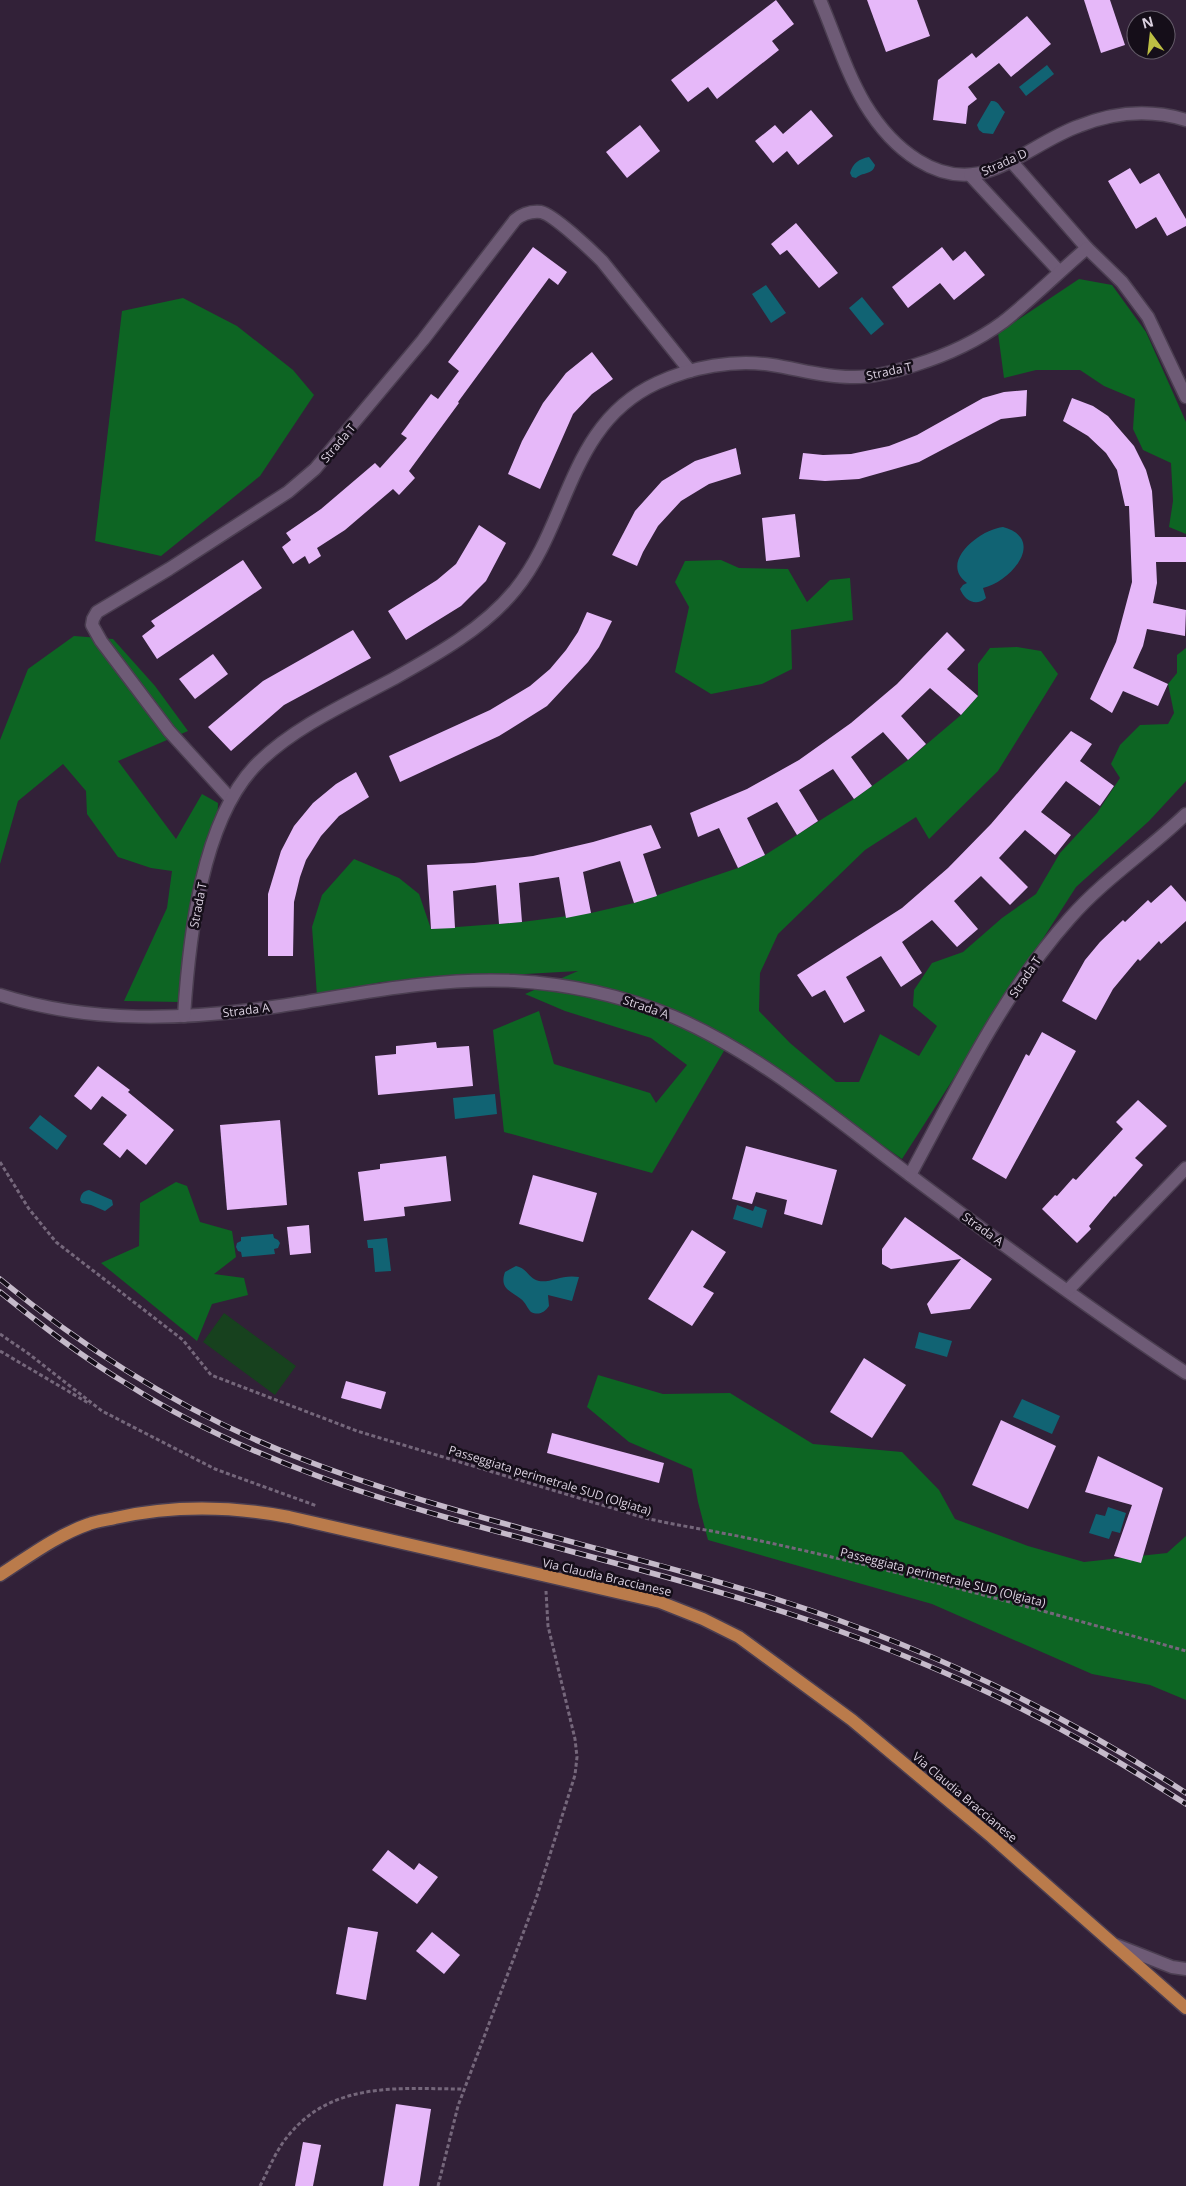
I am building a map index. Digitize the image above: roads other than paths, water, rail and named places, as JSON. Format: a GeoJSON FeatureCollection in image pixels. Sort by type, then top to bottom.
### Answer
{"type":"FeatureCollection","features":[{"type":"Feature","properties":{"kind":"main road","name":"Via Claudia Braccianese"},"geometry":{"type":"LineString","coordinates":[[0,1575],[47,1544],[89,1524],[133,1514],[166,1510],[217,1508],[256,1511],[289,1517],[660,1602],[703,1619],[739,1637],[852,1720],[992,1837],[1186,2008]]}},
{"type":"Feature","properties":{"kind":"street","name":"Strada D"},"geometry":{"type":"LineString","coordinates":[[820,0],[857,90],[882,128],[900,147],[929,168],[970,176],[991,170],[1077,126],[1103,118],[1142,112],[1186,120]]}},
{"type":"Feature","properties":{"kind":"street"},"geometry":{"type":"LineString","coordinates":[[1011,161],[1087,248],[1122,282],[1148,317],[1186,397]]}},
{"type":"Feature","properties":{"kind":"street"},"geometry":{"type":"LineString","coordinates":[[970,176],[1060,271]]}},
{"type":"Feature","properties":{"kind":"street","name":"Strada T"},"geometry":{"type":"LineString","coordinates":[[230,798],[163,723],[95,633],[92,625],[93,619],[104,607],[169,569],[288,492],[315,469],[423,340],[515,220],[528,213],[543,213],[586,246],[608,268],[690,371]]}},
{"type":"Feature","properties":{"kind":"street","name":"Strada T"},"geometry":{"type":"LineString","coordinates":[[184,1016],[187,963],[194,921],[206,868],[219,825],[230,798],[257,763],[292,736],[427,659],[461,637],[499,607],[528,574],[539,555],[577,465],[598,430],[626,401],[640,391],[672,376],[710,366],[751,363],[849,377],[871,376],[907,368],[955,351],[989,331],[1005,320],[1087,248]]}},
{"type":"Feature","properties":{"kind":"street","name":"Strada T"},"geometry":{"type":"LineString","coordinates":[[910,1175],[984,1039],[1045,948],[1092,896],[1186,814]]}},
{"type":"Feature","properties":{"kind":"street","name":"Strada A"},"geometry":{"type":"LineString","coordinates":[[0,995],[42,1006],[101,1015],[184,1016],[268,1007],[456,981],[529,982],[595,992],[652,1009],[723,1042],[783,1080],[1068,1290],[1186,1373]]}},
{"type":"Feature","properties":{"kind":"street"},"geometry":{"type":"LineString","coordinates":[[1068,1290],[1186,1168]]}},
{"type":"Feature","properties":{"kind":"street"},"geometry":{"type":"LineString","coordinates":[[1113,1944],[1172,1967],[1186,1969]]}},
{"type":"Feature","properties":{"kind":"water"},"geometry":{"type":"Polygon","coordinates":[[[1047,65],[1054,74],[1026,96],[1019,87],[1047,65]]]}},
{"type":"Feature","properties":{"kind":"water"},"geometry":{"type":"Polygon","coordinates":[[[991,101],[998,103],[1005,112],[993,134],[983,133],[977,125],[991,101]]]}},
{"type":"Feature","properties":{"kind":"water"},"geometry":{"type":"Polygon","coordinates":[[[869,157],[875,165],[874,168],[870,172],[856,178],[852,177],[850,173],[855,164],[859,160],[869,157]]]}},
{"type":"Feature","properties":{"kind":"water"},"geometry":{"type":"Polygon","coordinates":[[[766,285],[786,313],[771,323],[752,294],[766,285]]]}},
{"type":"Feature","properties":{"kind":"water"},"geometry":{"type":"Polygon","coordinates":[[[862,297],[884,324],[871,335],[849,308],[862,297]]]}},
{"type":"Feature","properties":{"kind":"water"},"geometry":{"type":"Polygon","coordinates":[[[1003,527],[1016,533],[1022,541],[1023,550],[1020,560],[1004,578],[983,588],[986,598],[978,602],[971,601],[965,597],[960,589],[967,583],[959,575],[957,566],[960,557],[974,540],[994,529],[1003,527]]]}},
{"type":"Feature","properties":{"kind":"water"},"geometry":{"type":"Polygon","coordinates":[[[495,1094],[497,1114],[455,1119],[453,1098],[495,1094]]]}},
{"type":"Feature","properties":{"kind":"water"},"geometry":{"type":"Polygon","coordinates":[[[40,1115],[67,1136],[57,1150],[29,1128],[40,1115]]]}},
{"type":"Feature","properties":{"kind":"water"},"geometry":{"type":"Polygon","coordinates":[[[89,1190],[112,1200],[113,1205],[105,1211],[82,1203],[80,1200],[82,1194],[89,1190]]]}},
{"type":"Feature","properties":{"kind":"water"},"geometry":{"type":"Polygon","coordinates":[[[737,1205],[753,1211],[755,1206],[767,1210],[762,1228],[733,1219],[737,1205]]]}},
{"type":"Feature","properties":{"kind":"water"},"geometry":{"type":"Polygon","coordinates":[[[273,1234],[274,1238],[280,1243],[278,1248],[274,1249],[275,1254],[242,1257],[241,1252],[236,1247],[237,1243],[241,1241],[241,1237],[273,1234]]]}},
{"type":"Feature","properties":{"kind":"water"},"geometry":{"type":"Polygon","coordinates":[[[387,1238],[391,1271],[375,1272],[373,1248],[368,1248],[367,1240],[387,1238]]]}},
{"type":"Feature","properties":{"kind":"water"},"geometry":{"type":"Polygon","coordinates":[[[516,1266],[539,1281],[573,1276],[579,1277],[572,1301],[548,1295],[549,1306],[546,1310],[542,1313],[531,1312],[523,1301],[505,1286],[505,1272],[516,1266]]]}},
{"type":"Feature","properties":{"kind":"water"},"geometry":{"type":"Polygon","coordinates":[[[919,1332],[952,1341],[947,1357],[915,1348],[919,1332]]]}},
{"type":"Feature","properties":{"kind":"water"},"geometry":{"type":"Polygon","coordinates":[[[1022,1399],[1060,1416],[1052,1434],[1013,1417],[1022,1399]]]}},
{"type":"Feature","properties":{"kind":"water"},"geometry":{"type":"Polygon","coordinates":[[[1108,1507],[1126,1513],[1120,1533],[1112,1531],[1109,1539],[1089,1533],[1096,1514],[1105,1516],[1108,1507]]]}},
{"type":"Feature","properties":{"kind":"railway"},"geometry":{"type":"LineString","coordinates":[[0,1279],[70,1333],[107,1358],[182,1403],[221,1424],[261,1442],[302,1459],[420,1499],[479,1517],[719,1582],[833,1618],[886,1638],[989,1683],[1040,1708],[1090,1735],[1186,1793]]}},
{"type":"Feature","properties":{"kind":"railway"},"geometry":{"type":"LineString","coordinates":[[0,1292],[94,1363],[149,1398],[195,1423],[266,1456],[383,1498],[452,1519],[722,1593],[811,1621],[883,1647],[989,1693],[1057,1727],[1186,1804]]}}]}
